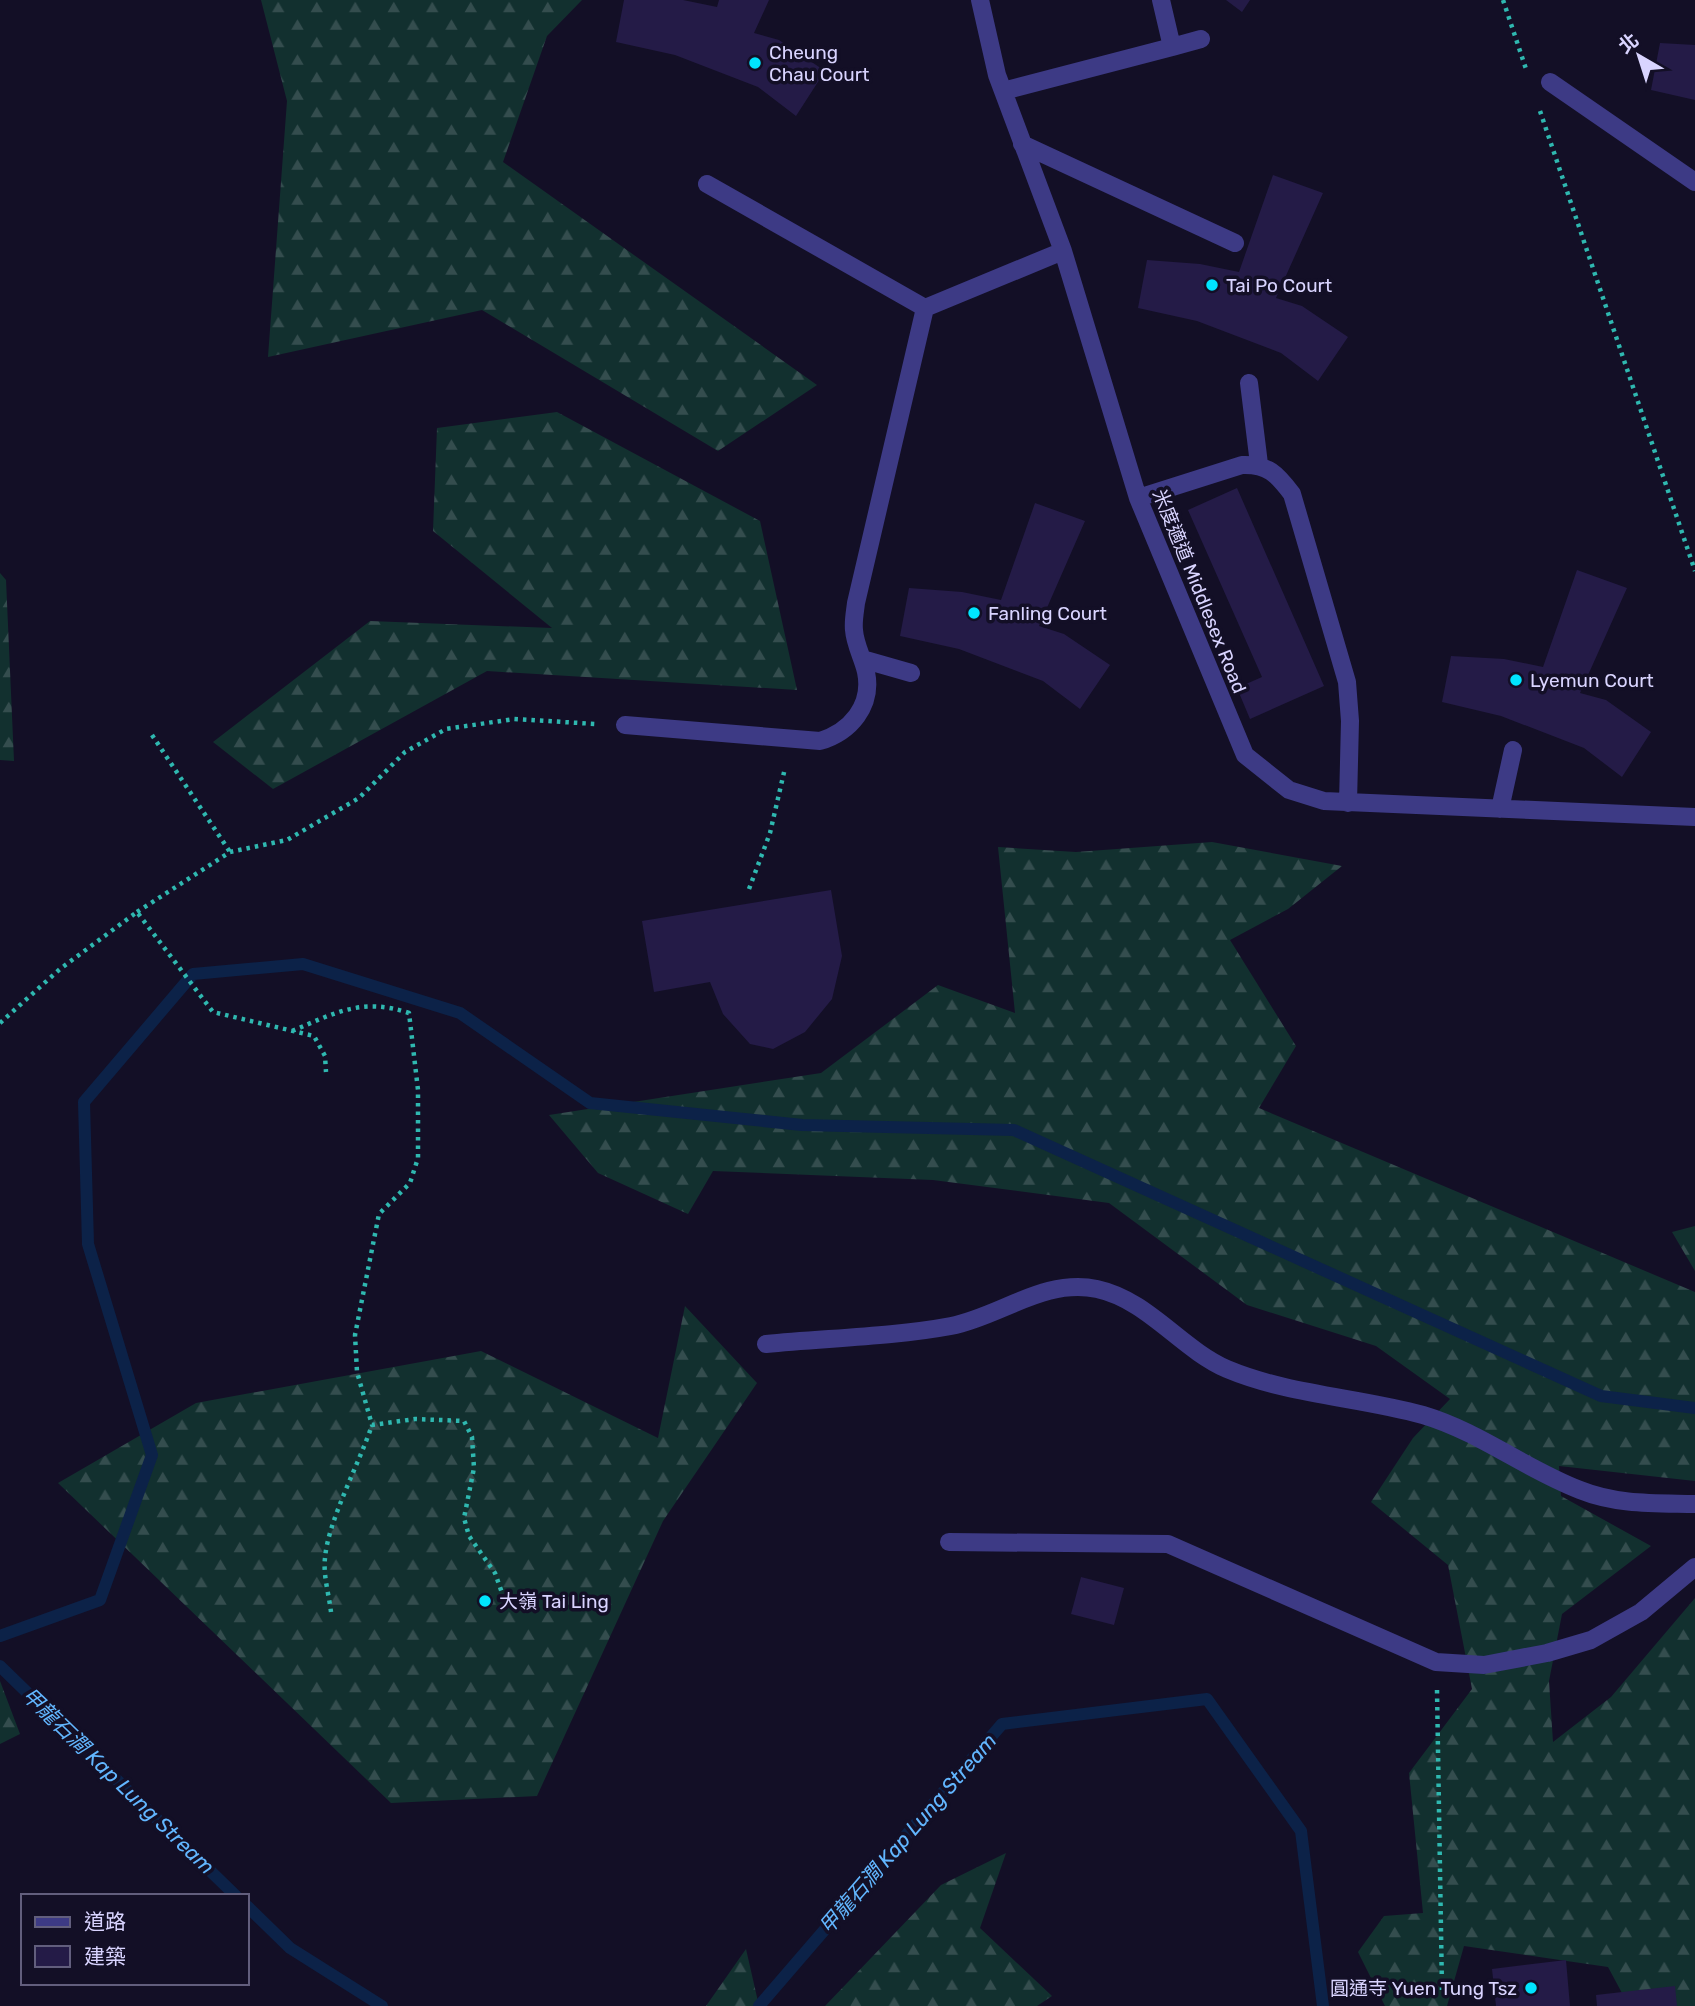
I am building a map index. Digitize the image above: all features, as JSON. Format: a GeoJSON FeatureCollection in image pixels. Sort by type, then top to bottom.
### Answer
{"type":"FeatureCollection","features":[{"type":"Feature","properties":{"kind":"lane","name":"米度適道 Middlesex Road"},"geometry":{"type":"LineString","coordinates":[[980,0],[1003,91],[1063,251],[1138,499],[1245,755],[1289,790],[1324,801],[1695,817]]}},
{"type":"Feature","properties":{"kind":"lane"},"geometry":{"type":"LineString","coordinates":[[1161,0],[1172,47]]}},
{"type":"Feature","properties":{"kind":"lane"},"geometry":{"type":"LineString","coordinates":[[1003,91],[1201,39]]}},
{"type":"Feature","properties":{"kind":"lane"},"geometry":{"type":"LineString","coordinates":[[1550,82],[1695,182]]}},
{"type":"Feature","properties":{"kind":"lane"},"geometry":{"type":"LineString","coordinates":[[1022,144],[1235,243]]}},
{"type":"Feature","properties":{"kind":"lane"},"geometry":{"type":"LineString","coordinates":[[707,184],[925,308]]}},
{"type":"Feature","properties":{"kind":"lane"},"geometry":{"type":"LineString","coordinates":[[925,308],[1063,251]]}},
{"type":"Feature","properties":{"kind":"lane"},"geometry":{"type":"LineString","coordinates":[[625,725],[820,741],[833,737],[857,718],[863,705],[866,684],[853,628],[856,603],[925,308]]}},
{"type":"Feature","properties":{"kind":"lane"},"geometry":{"type":"LineString","coordinates":[[1249,383],[1259,464]]}},
{"type":"Feature","properties":{"kind":"lane"},"geometry":{"type":"LineString","coordinates":[[1138,499],[1242,465],[1259,464],[1273,470],[1292,494],[1347,682],[1350,721],[1348,803]]}},
{"type":"Feature","properties":{"kind":"lane"},"geometry":{"type":"LineString","coordinates":[[862,659],[911,673]]}},
{"type":"Feature","properties":{"kind":"lane"},"geometry":{"type":"LineString","coordinates":[[1500,809],[1513,750]]}},
{"type":"Feature","properties":{"kind":"lane"},"geometry":{"type":"LineString","coordinates":[[766,1344],[949,1326],[984,1317],[1047,1290],[1095,1289],[1114,1294],[1140,1309],[1224,1368],[1266,1383],[1363,1400],[1469,1431],[1580,1491],[1628,1503],[1695,1504]]}},
{"type":"Feature","properties":{"kind":"lane"},"geometry":{"type":"LineString","coordinates":[[949,1542],[1168,1544],[1436,1662],[1484,1665],[1547,1653],[1591,1640],[1641,1612],[1695,1567]]}},
{"type":"Feature","properties":{"kind":"path"},"geometry":{"type":"LineString","coordinates":[[1503,0],[1529,78]]}},
{"type":"Feature","properties":{"kind":"path"},"geometry":{"type":"LineString","coordinates":[[1537,103],[1695,571]]}},
{"type":"Feature","properties":{"kind":"path"},"geometry":{"type":"LineString","coordinates":[[0,1020],[8,1018],[60,969],[137,912],[230,852],[287,840],[359,797],[405,752],[446,729],[514,719],[625,725]]}},
{"type":"Feature","properties":{"kind":"path"},"geometry":{"type":"LineString","coordinates":[[152,734],[230,852]]}},
{"type":"Feature","properties":{"kind":"path"},"geometry":{"type":"LineString","coordinates":[[750,889],[783,783],[789,739]]}},
{"type":"Feature","properties":{"kind":"path"},"geometry":{"type":"LineString","coordinates":[[137,912],[212,1012],[314,1036],[325,1056],[327,1072]]}},
{"type":"Feature","properties":{"kind":"path"},"geometry":{"type":"LineString","coordinates":[[292,1031],[352,1005],[391,1006],[409,1013],[418,1090],[418,1158],[410,1183],[379,1214],[355,1335],[356,1372],[372,1425],[359,1465],[331,1531],[325,1560],[331,1612]]}},
{"type":"Feature","properties":{"kind":"path"},"geometry":{"type":"LineString","coordinates":[[372,1425],[415,1419],[464,1421],[472,1437],[474,1468],[464,1518],[469,1536],[495,1573],[507,1606]]}},
{"type":"Feature","properties":{"kind":"path"},"geometry":{"type":"LineString","coordinates":[[1436,1662],[1441,1990]]}},
{"type":"Feature","properties":{"kind":"green space"},"geometry":{"type":"Polygon","coordinates":[[[261,0],[582,0],[547,36],[503,162],[817,385],[718,451],[482,310],[268,357],[287,101],[261,0]]]}},
{"type":"Feature","properties":{"kind":"green space"},"geometry":{"type":"Polygon","coordinates":[[[557,412],[760,521],[797,690],[487,671],[273,789],[213,742],[370,621],[552,628],[433,531],[437,428],[557,412]]]}},
{"type":"Feature","properties":{"kind":"green space"},"geometry":{"type":"Polygon","coordinates":[[[0,573],[6,580],[14,761],[0,760],[0,573]]]}},
{"type":"Feature","properties":{"kind":"green space"},"geometry":{"type":"Polygon","coordinates":[[[1212,842],[1342,866],[1288,909],[1230,940],[1296,1046],[1259,1108],[1695,1292],[1695,1481],[1559,1466],[1561,1496],[1651,1546],[1562,1614],[1549,1681],[1553,1742],[1611,1697],[1695,1598],[1695,2006],[1629,2006],[1608,1967],[1464,1946],[1447,2006],[1385,2006],[1358,1952],[1384,1916],[1423,1913],[1409,1773],[1472,1689],[1448,1565],[1371,1502],[1413,1438],[1450,1399],[1376,1346],[1247,1305],[1109,1203],[933,1180],[713,1171],[688,1214],[598,1173],[549,1115],[821,1073],[938,985],[1015,1013],[998,847],[1076,852],[1212,842]]]}},
{"type":"Feature","properties":{"kind":"green space"},"geometry":{"type":"Polygon","coordinates":[[[1695,1226],[1695,1271],[1672,1232],[1695,1226]]]}},
{"type":"Feature","properties":{"kind":"green space"},"geometry":{"type":"Polygon","coordinates":[[[685,1306],[757,1383],[663,1521],[537,1796],[391,1803],[58,1483],[196,1403],[481,1351],[658,1438],[685,1306]]]}},
{"type":"Feature","properties":{"kind":"green space"},"geometry":{"type":"Polygon","coordinates":[[[0,1681],[20,1734],[0,1744],[0,1681]]]}},
{"type":"Feature","properties":{"kind":"green space"},"geometry":{"type":"Polygon","coordinates":[[[1006,1853],[980,1928],[1052,1996],[1037,2006],[825,2006],[941,1885],[1006,1853]]]}},
{"type":"Feature","properties":{"kind":"green space"},"geometry":{"type":"Polygon","coordinates":[[[746,1949],[759,2006],[706,2006],[746,1949]]]}},
{"type":"Feature","properties":{"kind":"building","name":"Cheung Chau Court"},"geometry":{"type":"Polygon","coordinates":[[[624,0],[683,0],[717,7],[719,0],[769,0],[754,33],[779,40],[825,71],[796,116],[758,87],[675,55],[616,42],[624,0]]]}},
{"type":"Feature","properties":{"kind":"building"},"geometry":{"type":"Polygon","coordinates":[[[1226,0],[1250,0],[1242,12],[1226,0]]]}},
{"type":"Feature","properties":{"kind":"building"},"geometry":{"type":"Polygon","coordinates":[[[1660,43],[1695,45],[1695,100],[1651,90],[1660,43]]]}},
{"type":"Feature","properties":{"kind":"building","name":"Tai Po Court"},"geometry":{"type":"Polygon","coordinates":[[[1273,175],[1323,193],[1276,298],[1302,306],[1348,337],[1318,381],[1281,353],[1197,321],[1138,308],[1147,260],[1200,264],[1239,272],[1273,175]]]}},
{"type":"Feature","properties":{"kind":"building"},"geometry":{"type":"Polygon","coordinates":[[[1237,488],[1324,686],[1250,719],[1237,688],[1262,677],[1188,510],[1237,488]]]}},
{"type":"Feature","properties":{"kind":"building","name":"Fanling Court"},"geometry":{"type":"Polygon","coordinates":[[[1035,503],[1085,521],[1039,626],[1064,634],[1110,665],[1080,709],[1043,681],[959,649],[900,636],[909,588],[962,592],[1001,600],[1035,503]]]}},
{"type":"Feature","properties":{"kind":"building","name":"Lyemun Court"},"geometry":{"type":"Polygon","coordinates":[[[1577,570],[1627,588],[1580,693],[1606,700],[1651,732],[1622,777],[1584,748],[1501,716],[1442,702],[1451,656],[1504,659],[1543,667],[1577,570]]]}},
{"type":"Feature","properties":{"kind":"building"},"geometry":{"type":"Polygon","coordinates":[[[831,890],[842,956],[832,999],[805,1032],[773,1049],[750,1044],[723,1014],[710,982],[654,992],[642,921],[831,890]]]}},
{"type":"Feature","properties":{"kind":"building"},"geometry":{"type":"Polygon","coordinates":[[[1081,1577],[1124,1588],[1114,1625],[1071,1614],[1081,1577]]]}},
{"type":"Feature","properties":{"kind":"building","name":"圓通寺 Yuen Tung Tsz"},"geometry":{"type":"Polygon","coordinates":[[[1566,1960],[1570,2006],[1496,2006],[1492,1969],[1566,1960]]]}},
{"type":"Feature","properties":{"kind":"building"},"geometry":{"type":"Polygon","coordinates":[[[1675,1986],[1677,2006],[1597,2006],[1596,1995],[1675,1986]]]}},
{"type":"Feature","properties":{"kind":"waterway"},"geometry":{"type":"LineString","coordinates":[[0,1636],[100,1600],[152,1455],[88,1244],[84,1102],[193,974],[303,964],[460,1013],[590,1103],[802,1125],[1014,1130],[1601,1396],[1695,1408]]}},
{"type":"Feature","properties":{"kind":"waterway","name":"甲龍石澗 Kap Lung Stream"},"geometry":{"type":"LineString","coordinates":[[0,1666],[234,1894]]}},
{"type":"Feature","properties":{"kind":"waterway","name":"甲龍石澗 Kap Lung Stream"},"geometry":{"type":"LineString","coordinates":[[759,2006],[1002,1724],[1207,1699],[1301,1831],[1323,2006]]}},
{"type":"Feature","properties":{"kind":"waterway","name":"甲龍石澗 Kap Lung Stream"},"geometry":{"type":"LineString","coordinates":[[248,1907],[290,1948],[382,2006]]}},
{"type":"Feature","properties":{"kind":"place","name":"Cheung Chau Court"},"geometry":{"type":"Point","coordinates":[755,63]}},
{"type":"Feature","properties":{"kind":"place","name":"Tai Po Court"},"geometry":{"type":"Point","coordinates":[1212,285]}},
{"type":"Feature","properties":{"kind":"place","name":"Fanling Court"},"geometry":{"type":"Point","coordinates":[974,613]}},
{"type":"Feature","properties":{"kind":"place","name":"Lyemun Court"},"geometry":{"type":"Point","coordinates":[1516,680]}},
{"type":"Feature","properties":{"kind":"place","name":"大嶺 Tai Ling"},"geometry":{"type":"Point","coordinates":[485,1601]}},
{"type":"Feature","properties":{"kind":"place","name":"圓通寺 Yuen Tung Tsz"},"geometry":{"type":"Point","coordinates":[1531,1988]}}]}
